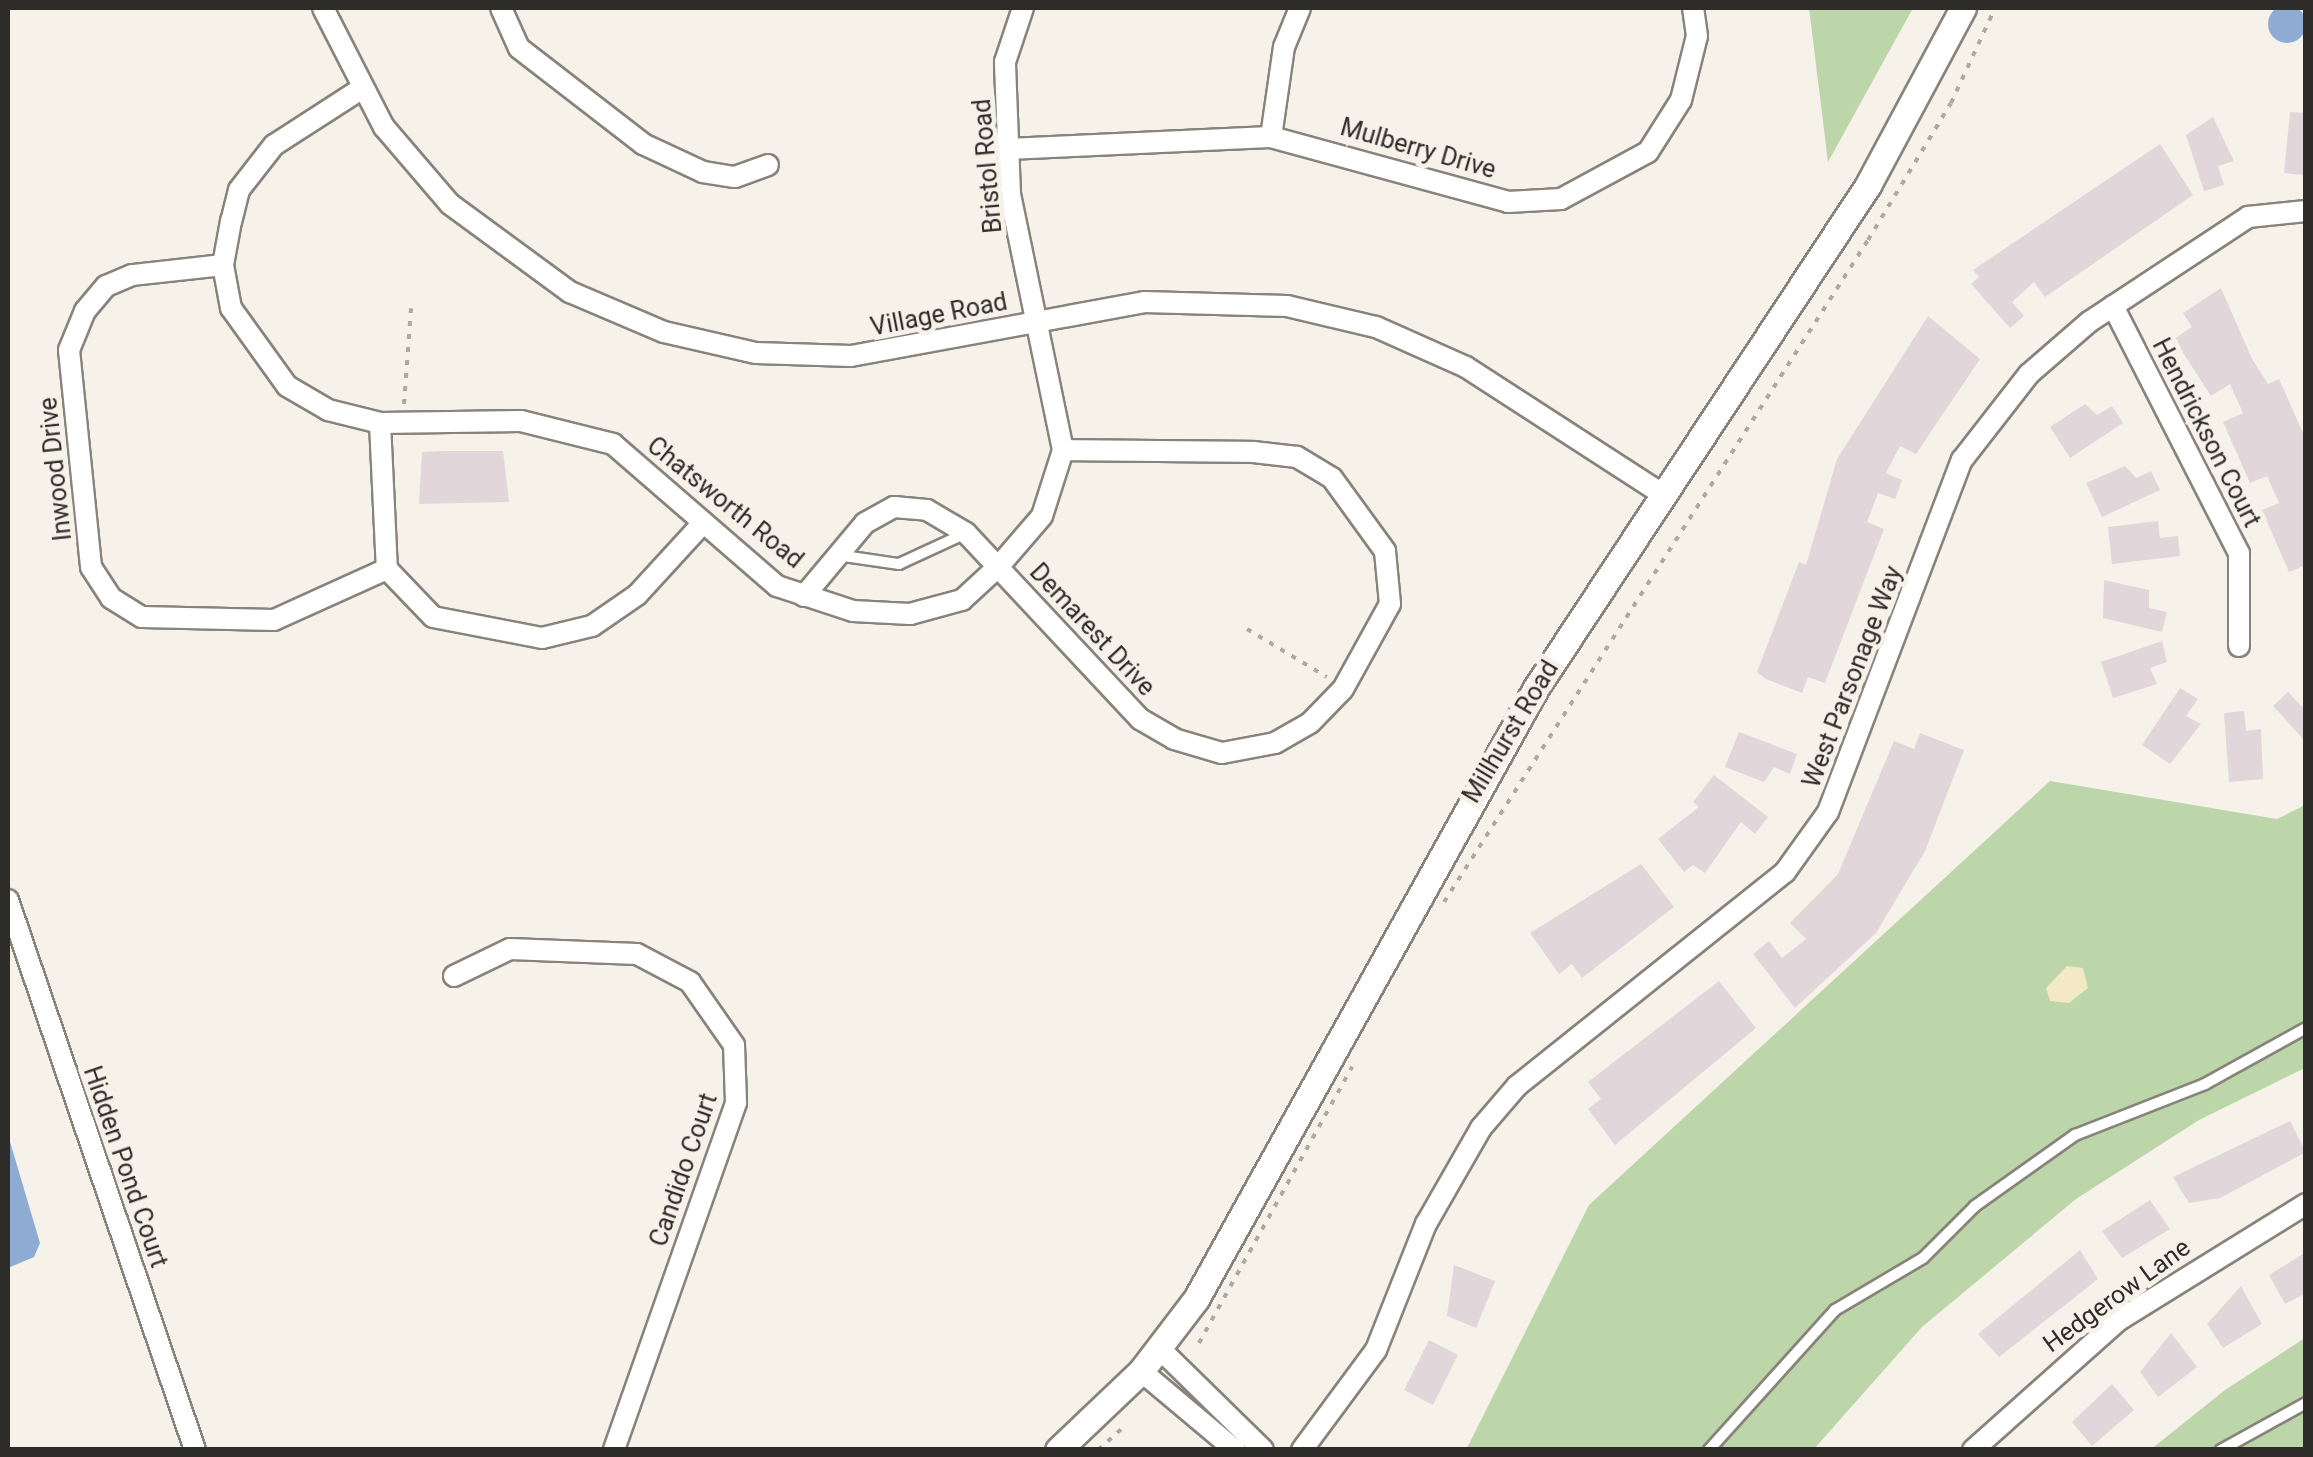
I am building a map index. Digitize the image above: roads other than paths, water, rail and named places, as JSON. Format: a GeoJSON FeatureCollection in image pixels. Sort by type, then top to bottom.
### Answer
{"type":"FeatureCollection","features":[{"type":"Feature","properties":{"kind":"street","name":"Village Road"},"geometry":{"type":"LineString","coordinates":[[323,8],[361,89],[415,166],[491,240],[570,292],[664,332],[756,353],[851,356],[1035,322],[1190,299],[1332,315],[1466,367],[1662,494]]}},
{"type":"Feature","properties":{"kind":"street"},"geometry":{"type":"LineString","coordinates":[[501,8],[519,48],[643,144],[703,172],[735,176],[768,165]]}},
{"type":"Feature","properties":{"kind":"street","name":"Bristol Road"},"geometry":{"type":"LineString","coordinates":[[1023,8],[1005,62],[1006,150],[1035,322]]}},
{"type":"Feature","properties":{"kind":"street"},"geometry":{"type":"LineString","coordinates":[[1271,137],[1284,47],[1300,8]]}},
{"type":"Feature","properties":{"kind":"street","name":"Mulberry Drive"},"geometry":{"type":"LineString","coordinates":[[1006,150],[1271,137],[1373,157],[1508,202],[1561,199],[1648,152],[1681,100],[1697,36],[1693,8]]}},
{"type":"Feature","properties":{"kind":"street","name":"Millhurst Road"},"geometry":{"type":"LineString","coordinates":[[1058,1450],[1160,1349],[1251,1204],[1455,825],[1662,494],[1886,156],[1963,8]]}},
{"type":"Feature","properties":{"kind":"street","name":"Chatsworth Road"},"geometry":{"type":"LineString","coordinates":[[361,89],[296,127],[256,166],[239,190],[223,265],[231,308],[260,360],[328,410],[380,423],[566,427],[613,444],[778,586],[804,596],[910,614],[962,600],[999,566],[1042,516],[1063,450],[1035,322]]}},
{"type":"Feature","properties":{"kind":"street","name":"West Parsonage Way"},"geometry":{"type":"LineString","coordinates":[[1302,1450],[1376,1350],[1426,1224],[1481,1128],[1517,1086],[1784,872],[1828,812],[1962,460],[2029,374],[2113,306],[2248,217],[2306,211]]}},
{"type":"Feature","properties":{"kind":"street","name":"Inwood Drive"},"geometry":{"type":"LineString","coordinates":[[223,265],[132,275],[106,286],[86,312],[69,350],[90,567],[111,598],[142,617],[274,620],[387,569]]}},
{"type":"Feature","properties":{"kind":"street","name":"Hendrickson Court"},"geometry":{"type":"LineString","coordinates":[[2113,306],[2239,554],[2239,646]]}},
{"type":"Feature","properties":{"kind":"street"},"geometry":{"type":"LineString","coordinates":[[380,423],[387,569],[433,618],[542,638],[592,626],[637,596],[703,522]]}},
{"type":"Feature","properties":{"kind":"street","name":"Demarest Drive"},"geometry":{"type":"LineString","coordinates":[[804,596],[832,553],[894,506],[927,510],[966,532],[1140,719],[1174,739],[1222,753],[1276,743],[1343,689],[1390,604],[1385,552],[1332,478],[1297,457],[1254,452],[1063,450]]}},
{"type":"Feature","properties":{"kind":"street","name":"Hidden Pond Court"},"geometry":{"type":"LineString","coordinates":[[8,900],[195,1450]]}},
{"type":"Feature","properties":{"kind":"street","name":"Candido Court"},"geometry":{"type":"LineString","coordinates":[[454,976],[510,949],[637,954],[690,982],[734,1046],[729,1128],[614,1450]]}},
{"type":"Feature","properties":{"kind":"street","name":"Hedgerow Lane"},"geometry":{"type":"LineString","coordinates":[[1972,1450],[2119,1320],[2306,1204]]}},
{"type":"Feature","properties":{"kind":"street"},"geometry":{"type":"LineString","coordinates":[[1160,1349],[1263,1450]]}},
{"type":"Feature","properties":{"kind":"street"},"geometry":{"type":"LineString","coordinates":[[1141,1371],[1235,1450]]}},
{"type":"Feature","properties":{"kind":"lane"},"geometry":{"type":"LineString","coordinates":[[832,553],[898,564],[966,532]]}},
{"type":"Feature","properties":{"kind":"lane"},"geometry":{"type":"LineString","coordinates":[[1708,1450],[1835,1310],[1922,1258],[1976,1206],[2076,1135],[2205,1084],[2306,1028]]}},
{"type":"Feature","properties":{"kind":"lane"},"geometry":{"type":"LineString","coordinates":[[2222,1450],[2306,1403]]}},
{"type":"Feature","properties":{"kind":"water"},"geometry":{"type":"Polygon","coordinates":[[[2287,5],[2301,10],[2306,24],[2301,38],[2287,43],[2273,38],[2268,24],[2273,10],[2287,5]]]}},
{"type":"Feature","properties":{"kind":"water"},"geometry":{"type":"Polygon","coordinates":[[[8,1135],[40,1243],[34,1257],[8,1268],[8,1135]]]}}]}
